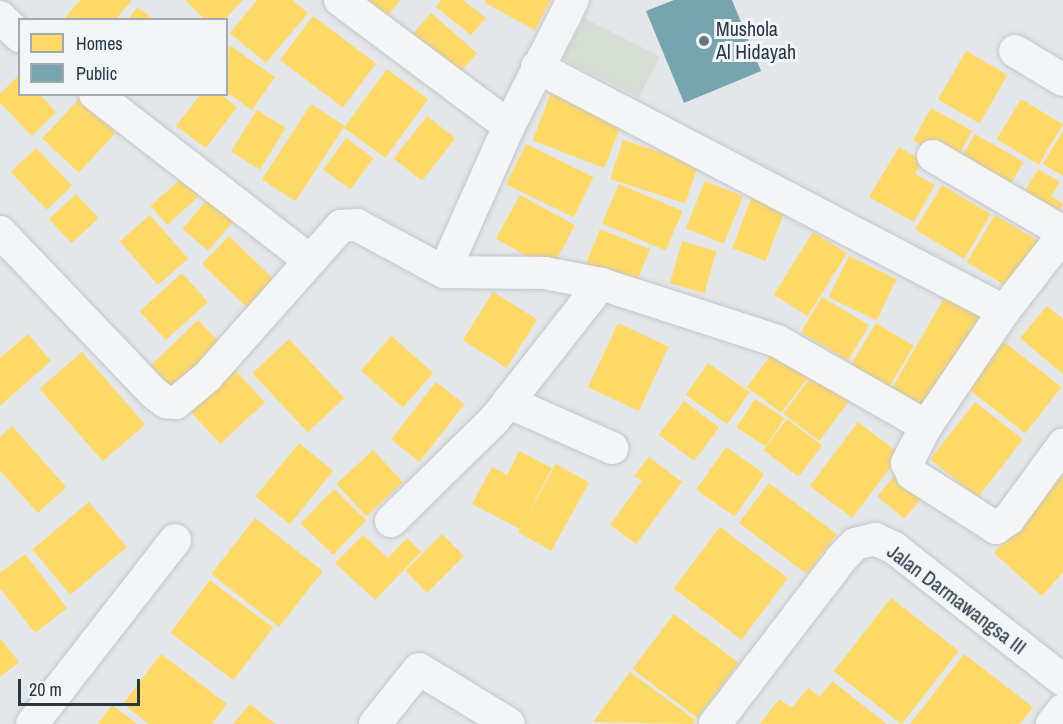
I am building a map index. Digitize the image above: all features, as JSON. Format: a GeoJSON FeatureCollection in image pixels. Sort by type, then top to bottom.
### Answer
{"type":"FeatureCollection","features":[{"type":"Feature","properties":{"kind":"street"},"geometry":{"type":"LineString","coordinates":[[340,0],[509,126]]}},
{"type":"Feature","properties":{"kind":"street"},"geometry":{"type":"LineString","coordinates":[[444,272],[509,126],[573,0]]}},
{"type":"Feature","properties":{"kind":"street"},"geometry":{"type":"LineString","coordinates":[[1016,51],[1063,80]]}},
{"type":"Feature","properties":{"kind":"street"},"geometry":{"type":"LineString","coordinates":[[537,67],[1004,311]]}},
{"type":"Feature","properties":{"kind":"street"},"geometry":{"type":"LineString","coordinates":[[98,96],[308,259]]}},
{"type":"Feature","properties":{"kind":"street"},"geometry":{"type":"LineString","coordinates":[[933,156],[1063,233],[1004,311],[926,426],[909,454],[909,469],[996,528],[1009,519],[1063,445]]}},
{"type":"Feature","properties":{"kind":"street"},"geometry":{"type":"LineString","coordinates":[[0,232],[155,394],[171,404],[197,388],[308,259],[341,226],[350,223],[444,272],[546,273],[601,284],[777,341],[926,426]]}},
{"type":"Feature","properties":{"kind":"street"},"geometry":{"type":"LineString","coordinates":[[391,521],[508,402],[601,284]]}},
{"type":"Feature","properties":{"kind":"street"},"geometry":{"type":"LineString","coordinates":[[508,402],[612,448]]}},
{"type":"Feature","properties":{"kind":"street","name":"Jalan Darmawangsa III"},"geometry":{"type":"LineString","coordinates":[[715,724],[841,559],[855,544],[875,539],[894,548],[1063,680]]}},
{"type":"Feature","properties":{"kind":"street"},"geometry":{"type":"LineString","coordinates":[[32,724],[175,540]]}},
{"type":"Feature","properties":{"kind":"street"},"geometry":{"type":"LineString","coordinates":[[375,724],[419,669],[509,724]]}},
{"type":"Feature","properties":{"kind":"street"},"geometry":{"type":"LineString","coordinates":[[1052,724],[1063,710]]}},
{"type":"Feature","properties":{"kind":"shaded area"},"geometry":{"type":"Polygon","coordinates":[[[584,18],[660,57],[639,98],[563,59],[584,18]]]}},
{"type":"Feature","properties":{"kind":"building: Homes"},"geometry":{"type":"Polygon","coordinates":[[[80,0],[132,0],[117,18],[65,18],[80,0]]]}},
{"type":"Feature","properties":{"kind":"building: Homes"},"geometry":{"type":"Polygon","coordinates":[[[185,0],[243,0],[226,18],[203,18],[185,0]]]}},
{"type":"Feature","properties":{"kind":"building: Homes"},"geometry":{"type":"Polygon","coordinates":[[[257,0],[292,0],[308,13],[266,63],[230,33],[257,0]]]}},
{"type":"Feature","properties":{"kind":"building: Homes"},"geometry":{"type":"Polygon","coordinates":[[[354,0],[400,0],[383,22],[354,0]]]}},
{"type":"Feature","properties":{"kind":"building: Homes"},"geometry":{"type":"Polygon","coordinates":[[[441,0],[463,0],[486,18],[471,35],[436,7],[441,0]]]}},
{"type":"Feature","properties":{"kind":"building: Homes"},"geometry":{"type":"Polygon","coordinates":[[[486,0],[551,0],[535,30],[485,3],[486,0]]]}},
{"type":"Feature","properties":{"kind":"building: Homes"},"geometry":{"type":"Polygon","coordinates":[[[137,7],[152,18],[129,18],[137,7]]]}},
{"type":"Feature","properties":{"kind":"building: Homes"},"geometry":{"type":"Polygon","coordinates":[[[431,13],[477,53],[457,76],[411,36],[431,13]]]}},
{"type":"Feature","properties":{"kind":"building: Homes"},"geometry":{"type":"Polygon","coordinates":[[[313,16],[376,64],[343,107],[280,60],[313,16]]]}},
{"type":"Feature","properties":{"kind":"building: Homes"},"geometry":{"type":"Polygon","coordinates":[[[229,45],[275,77],[252,110],[228,93],[229,45]]]}},
{"type":"Feature","properties":{"kind":"building: Homes"},"geometry":{"type":"Polygon","coordinates":[[[966,51],[1008,75],[980,123],[938,99],[966,51]]]}},
{"type":"Feature","properties":{"kind":"building: Homes"},"geometry":{"type":"Polygon","coordinates":[[[387,69],[428,99],[385,158],[344,128],[387,69]]]}},
{"type":"Feature","properties":{"kind":"building: Homes"},"geometry":{"type":"Polygon","coordinates":[[[18,76],[18,96],[41,96],[56,112],[32,136],[0,103],[0,94],[18,76]]]}},
{"type":"Feature","properties":{"kind":"building: Homes"},"geometry":{"type":"Polygon","coordinates":[[[552,90],[624,118],[605,168],[533,140],[552,90]]]}},
{"type":"Feature","properties":{"kind":"building: Homes"},"geometry":{"type":"Polygon","coordinates":[[[199,96],[223,96],[237,107],[206,148],[176,126],[199,96]]]}},
{"type":"Feature","properties":{"kind":"building: Homes"},"geometry":{"type":"Polygon","coordinates":[[[79,99],[116,133],[79,173],[42,138],[79,99]]]}},
{"type":"Feature","properties":{"kind":"building: Homes"},"geometry":{"type":"Polygon","coordinates":[[[1021,99],[1063,124],[1039,165],[997,139],[1021,99]]]}},
{"type":"Feature","properties":{"kind":"building: Homes"},"geometry":{"type":"Polygon","coordinates":[[[311,104],[345,126],[296,201],[262,179],[311,104]]]}},
{"type":"Feature","properties":{"kind":"building: Homes"},"geometry":{"type":"Polygon","coordinates":[[[931,108],[972,131],[954,163],[913,140],[931,108]]]}},
{"type":"Feature","properties":{"kind":"building: Homes"},"geometry":{"type":"Polygon","coordinates":[[[257,110],[286,128],[260,170],[231,152],[257,110]]]}},
{"type":"Feature","properties":{"kind":"building: Homes"},"geometry":{"type":"Polygon","coordinates":[[[427,116],[455,138],[422,181],[394,159],[427,116]]]}},
{"type":"Feature","properties":{"kind":"building: Homes"},"geometry":{"type":"Polygon","coordinates":[[[1063,131],[1063,176],[1043,164],[1063,131]]]}},
{"type":"Feature","properties":{"kind":"building: Homes"},"geometry":{"type":"Polygon","coordinates":[[[975,134],[1023,162],[1005,193],[957,165],[975,134]]]}},
{"type":"Feature","properties":{"kind":"building: Homes"},"geometry":{"type":"Polygon","coordinates":[[[346,138],[374,158],[351,190],[323,170],[346,138]]]}},
{"type":"Feature","properties":{"kind":"building: Homes"},"geometry":{"type":"Polygon","coordinates":[[[623,140],[698,164],[685,203],[610,179],[623,140]]]}},
{"type":"Feature","properties":{"kind":"building: Homes"},"geometry":{"type":"Polygon","coordinates":[[[526,144],[593,177],[574,217],[506,184],[526,144]]]}},
{"type":"Feature","properties":{"kind":"building: Homes"},"geometry":{"type":"Polygon","coordinates":[[[899,147],[922,161],[915,174],[935,185],[914,222],[869,197],[899,147]]]}},
{"type":"Feature","properties":{"kind":"building: Homes"},"geometry":{"type":"Polygon","coordinates":[[[36,148],[72,185],[47,210],[11,172],[36,148]]]}},
{"type":"Feature","properties":{"kind":"building: Homes"},"geometry":{"type":"Polygon","coordinates":[[[1038,169],[1060,182],[1051,196],[1063,204],[1052,223],[1018,203],[1038,169]]]}},
{"type":"Feature","properties":{"kind":"building: Homes"},"geometry":{"type":"Polygon","coordinates":[[[184,176],[201,195],[167,225],[151,206],[184,176]]]}},
{"type":"Feature","properties":{"kind":"building: Homes"},"geometry":{"type":"Polygon","coordinates":[[[705,181],[743,196],[724,244],[686,228],[705,181]]]}},
{"type":"Feature","properties":{"kind":"building: Homes"},"geometry":{"type":"Polygon","coordinates":[[[619,184],[683,211],[666,251],[602,224],[619,184]]]}},
{"type":"Feature","properties":{"kind":"building: Homes"},"geometry":{"type":"Polygon","coordinates":[[[942,185],[991,214],[964,259],[915,230],[942,185]]]}},
{"type":"Feature","properties":{"kind":"building: Homes"},"geometry":{"type":"Polygon","coordinates":[[[754,191],[788,204],[766,261],[732,248],[754,191]]]}},
{"type":"Feature","properties":{"kind":"building: Homes"},"geometry":{"type":"Polygon","coordinates":[[[76,194],[99,218],[71,243],[49,219],[76,194]]]}},
{"type":"Feature","properties":{"kind":"building: Homes"},"geometry":{"type":"Polygon","coordinates":[[[520,195],[575,226],[551,269],[496,239],[520,195]]]}},
{"type":"Feature","properties":{"kind":"building: Homes"},"geometry":{"type":"Polygon","coordinates":[[[210,196],[236,218],[208,251],[182,229],[210,196]]]}},
{"type":"Feature","properties":{"kind":"building: Homes"},"geometry":{"type":"Polygon","coordinates":[[[150,215],[188,259],[158,285],[120,241],[150,215]]]}},
{"type":"Feature","properties":{"kind":"building: Homes"},"geometry":{"type":"Polygon","coordinates":[[[995,215],[1039,241],[1010,288],[967,262],[995,215]]]}},
{"type":"Feature","properties":{"kind":"building: Homes"},"geometry":{"type":"Polygon","coordinates":[[[600,229],[650,249],[634,289],[584,269],[600,229]]]}},
{"type":"Feature","properties":{"kind":"building: Homes"},"geometry":{"type":"Polygon","coordinates":[[[813,232],[847,253],[808,316],[774,295],[813,232]]]}},
{"type":"Feature","properties":{"kind":"building: Homes"},"geometry":{"type":"Polygon","coordinates":[[[229,236],[282,287],[254,315],[202,264],[229,236]]]}},
{"type":"Feature","properties":{"kind":"building: Homes"},"geometry":{"type":"Polygon","coordinates":[[[682,241],[717,251],[704,293],[670,283],[682,241]]]}},
{"type":"Feature","properties":{"kind":"building: Homes"},"geometry":{"type":"Polygon","coordinates":[[[849,256],[897,279],[876,321],[829,297],[849,256]]]}},
{"type":"Feature","properties":{"kind":"building: Homes"},"geometry":{"type":"Polygon","coordinates":[[[182,273],[208,302],[166,340],[140,311],[182,273]]]}},
{"type":"Feature","properties":{"kind":"building: Homes"},"geometry":{"type":"Polygon","coordinates":[[[493,292],[537,320],[507,368],[463,340],[493,292]]]}},
{"type":"Feature","properties":{"kind":"building: Homes"},"geometry":{"type":"Polygon","coordinates":[[[947,293],[985,315],[929,413],[890,391],[947,293]]]}},
{"type":"Feature","properties":{"kind":"building: Homes"},"geometry":{"type":"Polygon","coordinates":[[[822,297],[869,325],[848,360],[801,332],[822,297]]]}},
{"type":"Feature","properties":{"kind":"building: Homes"},"geometry":{"type":"Polygon","coordinates":[[[1047,306],[1063,319],[1063,374],[1020,338],[1047,306]]]}},
{"type":"Feature","properties":{"kind":"building: Homes"},"geometry":{"type":"Polygon","coordinates":[[[198,320],[221,344],[173,390],[151,366],[198,320]]]}},
{"type":"Feature","properties":{"kind":"building: Homes"},"geometry":{"type":"Polygon","coordinates":[[[618,323],[669,347],[639,411],[588,387],[618,323]]]}},
{"type":"Feature","properties":{"kind":"building: Homes"},"geometry":{"type":"Polygon","coordinates":[[[876,323],[914,346],[884,395],[847,372],[876,323]]]}},
{"type":"Feature","properties":{"kind":"building: Homes"},"geometry":{"type":"Polygon","coordinates":[[[28,334],[51,361],[0,406],[0,358],[28,334]]]}},
{"type":"Feature","properties":{"kind":"building: Homes"},"geometry":{"type":"Polygon","coordinates":[[[391,336],[433,373],[403,407],[361,371],[391,336]]]}},
{"type":"Feature","properties":{"kind":"building: Homes"},"geometry":{"type":"Polygon","coordinates":[[[289,339],[344,398],[308,432],[252,373],[289,339]]]}},
{"type":"Feature","properties":{"kind":"building: Homes"},"geometry":{"type":"Polygon","coordinates":[[[1004,342],[1062,387],[1025,433],[968,388],[1004,342]]]}},
{"type":"Feature","properties":{"kind":"building: Homes"},"geometry":{"type":"Polygon","coordinates":[[[777,347],[811,373],[781,413],[747,387],[777,347]]]}},
{"type":"Feature","properties":{"kind":"building: Homes"},"geometry":{"type":"Polygon","coordinates":[[[82,352],[145,424],[103,461],[40,389],[82,352]]]}},
{"type":"Feature","properties":{"kind":"building: Homes"},"geometry":{"type":"Polygon","coordinates":[[[708,363],[750,392],[727,424],[686,395],[708,363]]]}},
{"type":"Feature","properties":{"kind":"building: Homes"},"geometry":{"type":"Polygon","coordinates":[[[235,370],[265,402],[220,444],[190,412],[235,370]]]}},
{"type":"Feature","properties":{"kind":"building: Homes"},"geometry":{"type":"Polygon","coordinates":[[[814,373],[850,400],[819,441],[783,414],[814,373]]]}},
{"type":"Feature","properties":{"kind":"building: Homes"},"geometry":{"type":"Polygon","coordinates":[[[436,382],[464,404],[419,462],[391,440],[436,382]]]}},
{"type":"Feature","properties":{"kind":"building: Homes"},"geometry":{"type":"Polygon","coordinates":[[[755,399],[784,418],[766,447],[736,428],[755,399]]]}},
{"type":"Feature","properties":{"kind":"building: Homes"},"geometry":{"type":"Polygon","coordinates":[[[684,401],[719,427],[694,461],[659,435],[684,401]]]}},
{"type":"Feature","properties":{"kind":"building: Homes"},"geometry":{"type":"Polygon","coordinates":[[[975,402],[1023,440],[978,497],[930,460],[975,402]]]}},
{"type":"Feature","properties":{"kind":"building: Homes"},"geometry":{"type":"Polygon","coordinates":[[[787,419],[822,445],[799,477],[764,450],[787,419]]]}},
{"type":"Feature","properties":{"kind":"building: Homes"},"geometry":{"type":"Polygon","coordinates":[[[858,422],[900,454],[852,518],[810,486],[858,422]]]}},
{"type":"Feature","properties":{"kind":"building: Homes"},"geometry":{"type":"Polygon","coordinates":[[[12,426],[66,487],[38,513],[0,471],[0,437],[12,426]]]}},
{"type":"Feature","properties":{"kind":"building: Homes"},"geometry":{"type":"Polygon","coordinates":[[[299,443],[333,471],[290,524],[256,497],[299,443]]]}},
{"type":"Feature","properties":{"kind":"building: Homes"},"geometry":{"type":"Polygon","coordinates":[[[726,447],[765,474],[735,517],[696,490],[726,447]]]}},
{"type":"Feature","properties":{"kind":"building: Homes"},"geometry":{"type":"Polygon","coordinates":[[[373,450],[403,482],[366,516],[336,484],[373,450]]]}},
{"type":"Feature","properties":{"kind":"building: Homes"},"geometry":{"type":"Polygon","coordinates":[[[519,451],[552,468],[520,529],[472,504],[492,467],[507,475],[519,451]]]}},
{"type":"Feature","properties":{"kind":"building: Homes"},"geometry":{"type":"Polygon","coordinates":[[[649,457],[682,482],[636,544],[610,525],[642,481],[634,476],[649,457]]]}},
{"type":"Feature","properties":{"kind":"building: Homes"},"geometry":{"type":"Polygon","coordinates":[[[556,464],[589,482],[551,551],[518,532],[556,464]]]}},
{"type":"Feature","properties":{"kind":"building: Homes"},"geometry":{"type":"Polygon","coordinates":[[[896,474],[923,496],[904,519],[877,496],[896,474]]]}},
{"type":"Feature","properties":{"kind":"building: Homes"},"geometry":{"type":"Polygon","coordinates":[[[1063,475],[1063,572],[1042,596],[994,553],[1063,475]]]}},
{"type":"Feature","properties":{"kind":"building: Homes"},"geometry":{"type":"Polygon","coordinates":[[[769,483],[837,534],[807,574],[739,523],[769,483]]]}},
{"type":"Feature","properties":{"kind":"building: Homes"},"geometry":{"type":"Polygon","coordinates":[[[334,489],[366,520],[333,555],[301,524],[334,489]]]}},
{"type":"Feature","properties":{"kind":"building: Homes"},"geometry":{"type":"Polygon","coordinates":[[[89,502],[127,547],[70,595],[32,550],[89,502]]]}},
{"type":"Feature","properties":{"kind":"building: Homes"},"geometry":{"type":"Polygon","coordinates":[[[255,518],[323,571],[279,627],[211,574],[255,518]]]}},
{"type":"Feature","properties":{"kind":"building: Homes"},"geometry":{"type":"Polygon","coordinates":[[[720,527],[788,578],[742,640],[674,588],[720,527]]]}},
{"type":"Feature","properties":{"kind":"building: Homes"},"geometry":{"type":"Polygon","coordinates":[[[442,534],[464,556],[427,593],[405,571],[442,534]]]}},
{"type":"Feature","properties":{"kind":"building: Homes"},"geometry":{"type":"Polygon","coordinates":[[[363,535],[388,558],[407,538],[421,552],[375,600],[335,563],[363,535]]]}},
{"type":"Feature","properties":{"kind":"building: Homes"},"geometry":{"type":"Polygon","coordinates":[[[25,554],[67,608],[35,633],[0,588],[0,573],[25,554]]]}},
{"type":"Feature","properties":{"kind":"building: Homes"},"geometry":{"type":"Polygon","coordinates":[[[210,580],[273,628],[233,680],[170,633],[210,580]]]}},
{"type":"Feature","properties":{"kind":"building: Homes"},"geometry":{"type":"Polygon","coordinates":[[[891,598],[959,651],[902,724],[834,671],[891,598]]]}},
{"type":"Feature","properties":{"kind":"building: Homes"},"geometry":{"type":"Polygon","coordinates":[[[674,614],[739,663],[697,718],[632,669],[674,614]]]}},
{"type":"Feature","properties":{"kind":"building: Homes"},"geometry":{"type":"Polygon","coordinates":[[[0,638],[19,662],[0,677],[0,638]]]}},
{"type":"Feature","properties":{"kind":"building: Homes"},"geometry":{"type":"Polygon","coordinates":[[[161,654],[227,704],[212,724],[149,724],[123,704],[161,654]]]}},
{"type":"Feature","properties":{"kind":"building: Homes"},"geometry":{"type":"Polygon","coordinates":[[[964,654],[1033,707],[1020,724],[910,724],[964,654]]]}},
{"type":"Feature","properties":{"kind":"building: Homes"},"geometry":{"type":"Polygon","coordinates":[[[630,672],[695,720],[692,724],[593,722],[630,672]]]}},
{"type":"Feature","properties":{"kind":"building: Homes"},"geometry":{"type":"Polygon","coordinates":[[[832,681],[887,724],[760,724],[779,699],[792,708],[808,688],[820,697],[832,681]]]}},
{"type":"Feature","properties":{"kind":"building: Homes"},"geometry":{"type":"Polygon","coordinates":[[[250,704],[275,724],[233,724],[250,704]]]}},
{"type":"Feature","properties":{"kind":"building: Homes"},"geometry":{"type":"Polygon","coordinates":[[[112,705],[137,724],[98,724],[112,705]]]}},
{"type":"Feature","properties":{"kind":"building: Public","name":"Mushola Al Hidayah"},"geometry":{"type":"Polygon","coordinates":[[[674,0],[732,0],[761,71],[684,103],[646,11],[674,0]]]}},
{"type":"Feature","properties":{"kind":"place","name":"Mushola Al Hidayah"},"geometry":{"type":"Point","coordinates":[704,41]}}]}
